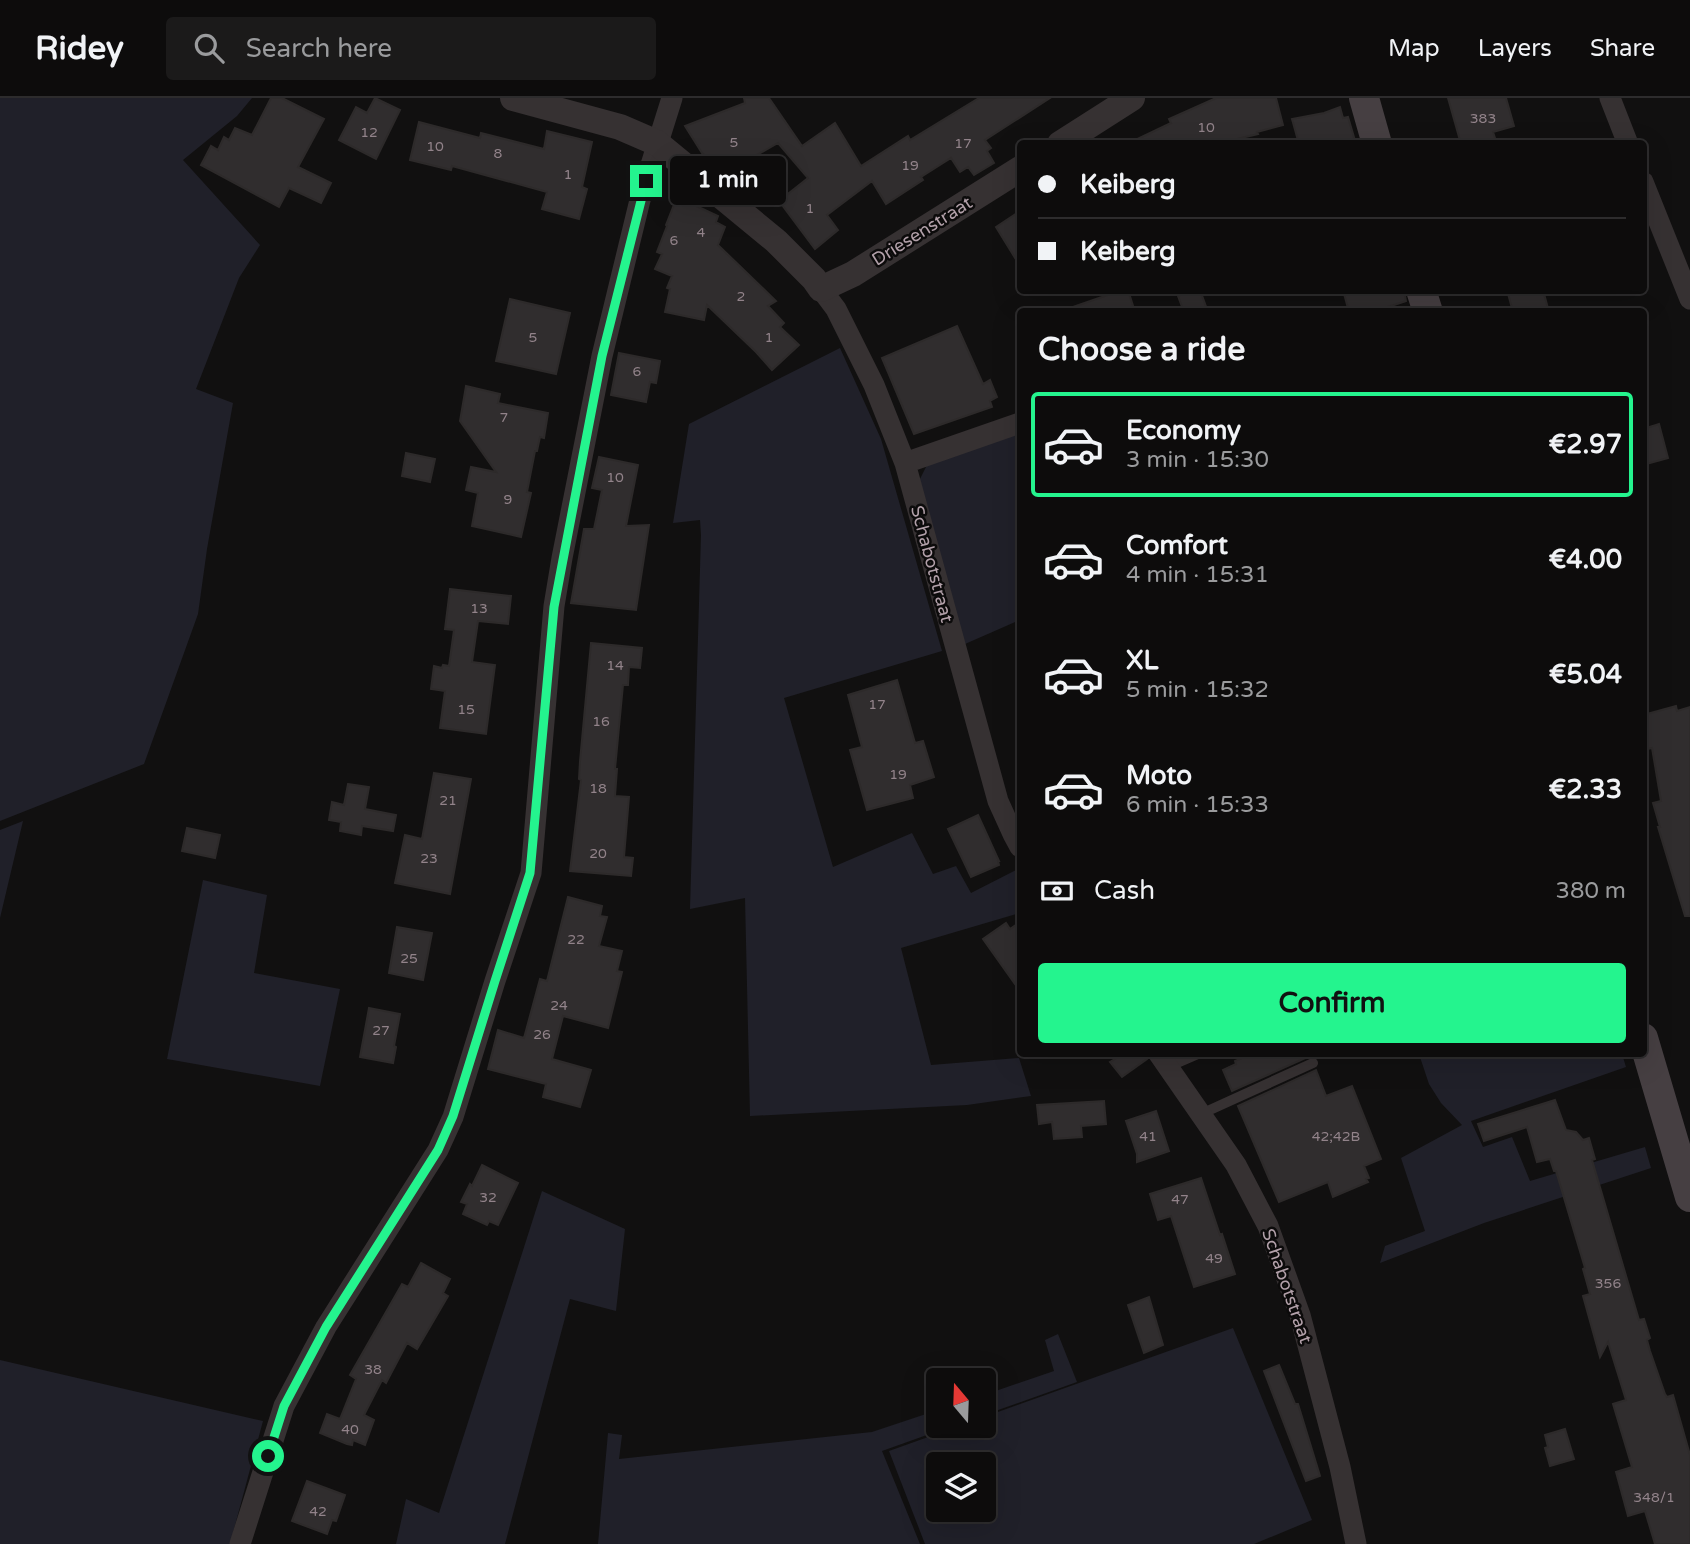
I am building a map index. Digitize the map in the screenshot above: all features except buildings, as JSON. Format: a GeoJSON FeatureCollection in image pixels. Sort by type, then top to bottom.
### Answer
{"type":"FeatureCollection","features":[{"type":"Feature","properties":{"kind":"main road"},"geometry":{"type":"LineString","coordinates":[[1364,98],[1376,140]]}},
{"type":"Feature","properties":{"kind":"main road"},"geometry":{"type":"LineString","coordinates":[[1647,1052],[1690,1197]]}},
{"type":"Feature","properties":{"kind":"street"},"geometry":{"type":"LineString","coordinates":[[513,98],[620,127],[657,143],[776,241],[821,289]]}},
{"type":"Feature","properties":{"kind":"street"},"geometry":{"type":"LineString","coordinates":[[240,1544],[284,1406],[326,1327],[438,1150],[453,1116],[530,873],[554,607],[602,356],[640,200],[672,98]]}},
{"type":"Feature","properties":{"kind":"street"},"geometry":{"type":"LineString","coordinates":[[1066,140],[1132,98]]}},
{"type":"Feature","properties":{"kind":"street"},"geometry":{"type":"LineString","coordinates":[[1610,98],[1626,140]]}},
{"type":"Feature","properties":{"kind":"street","name":"Driesenstraat"},"geometry":{"type":"LineString","coordinates":[[821,289],[853,274],[1017,171]]}},
{"type":"Feature","properties":{"kind":"street"},"geometry":{"type":"LineString","coordinates":[[1647,192],[1690,299]]}},
{"type":"Feature","properties":{"kind":"street","name":"Schabotstraat"},"geometry":{"type":"LineString","coordinates":[[821,289],[836,309],[874,385],[905,463],[998,801],[1017,841]]}},
{"type":"Feature","properties":{"kind":"street"},"geometry":{"type":"LineString","coordinates":[[905,463],[1017,424]]}},
{"type":"Feature","properties":{"kind":"street","name":"Schabotstraat"},"geometry":{"type":"LineString","coordinates":[[1164,1060],[1236,1165],[1268,1226],[1300,1315],[1340,1467],[1356,1544]]}},
{"type":"Feature","properties":{"kind":"lane"},"geometry":{"type":"LineString","coordinates":[[1200,1114],[1312,1063]]}},
{"type":"Feature","properties":{"kind":"shaded area"},"geometry":{"type":"Polygon","coordinates":[[[0,98],[252,98],[237,116],[183,160],[260,245],[239,278],[196,389],[233,403],[198,614],[144,764],[0,821],[0,98]]]}},
{"type":"Feature","properties":{"kind":"shaded area"},"geometry":{"type":"Polygon","coordinates":[[[840,348],[881,439],[942,651],[784,698],[833,867],[912,833],[933,874],[956,866],[971,893],[1017,870],[1017,914],[901,948],[931,1065],[1019,1058],[1031,1096],[967,1105],[750,1116],[745,898],[690,909],[701,535],[700,520],[673,523],[689,424],[840,348]]]}},
{"type":"Feature","properties":{"kind":"shaded area"},"geometry":{"type":"Polygon","coordinates":[[[1017,434],[1017,621],[965,644],[919,481],[927,465],[1017,434]]]}},
{"type":"Feature","properties":{"kind":"shaded area"},"geometry":{"type":"Polygon","coordinates":[[[23,821],[0,918],[0,830],[23,821]]]}},
{"type":"Feature","properties":{"kind":"shaded area"},"geometry":{"type":"Polygon","coordinates":[[[203,880],[267,895],[254,973],[340,989],[320,1086],[167,1059],[203,880]]]}},
{"type":"Feature","properties":{"kind":"shaded area"},"geometry":{"type":"Polygon","coordinates":[[[1420,1057],[1623,1057],[1626,1067],[1471,1121],[1483,1147],[1512,1137],[1530,1181],[1645,1147],[1651,1168],[1484,1223],[1380,1263],[1385,1246],[1425,1231],[1401,1158],[1462,1125],[1441,1103],[1429,1084],[1420,1057]]]}},
{"type":"Feature","properties":{"kind":"shaded area"},"geometry":{"type":"Polygon","coordinates":[[[542,1191],[625,1229],[616,1311],[570,1299],[505,1544],[396,1544],[406,1499],[439,1513],[542,1191]]]}},
{"type":"Feature","properties":{"kind":"shaded area"},"geometry":{"type":"Polygon","coordinates":[[[1233,1328],[1312,1520],[1254,1544],[925,1544],[889,1451],[926,1438],[996,1438],[996,1413],[1233,1328]]]}},
{"type":"Feature","properties":{"kind":"shaded area"},"geometry":{"type":"Polygon","coordinates":[[[1058,1334],[1077,1382],[996,1411],[996,1391],[1054,1371],[1045,1340],[1058,1334]]]}},
{"type":"Feature","properties":{"kind":"shaded area"},"geometry":{"type":"Polygon","coordinates":[[[0,1360],[263,1421],[230,1544],[0,1544],[0,1360]]]}},
{"type":"Feature","properties":{"kind":"shaded area"},"geometry":{"type":"Polygon","coordinates":[[[926,1414],[926,1435],[882,1451],[920,1544],[598,1544],[608,1433],[622,1435],[619,1459],[872,1432],[926,1414]]]}},
{"type":"Feature","properties":{"kind":"route"},"geometry":{"type":"LineString","coordinates":[[268,1456],[284,1406],[326,1327],[438,1150],[453,1116],[530,873],[554,607],[562,558],[602,356],[646,181]]}}]}
